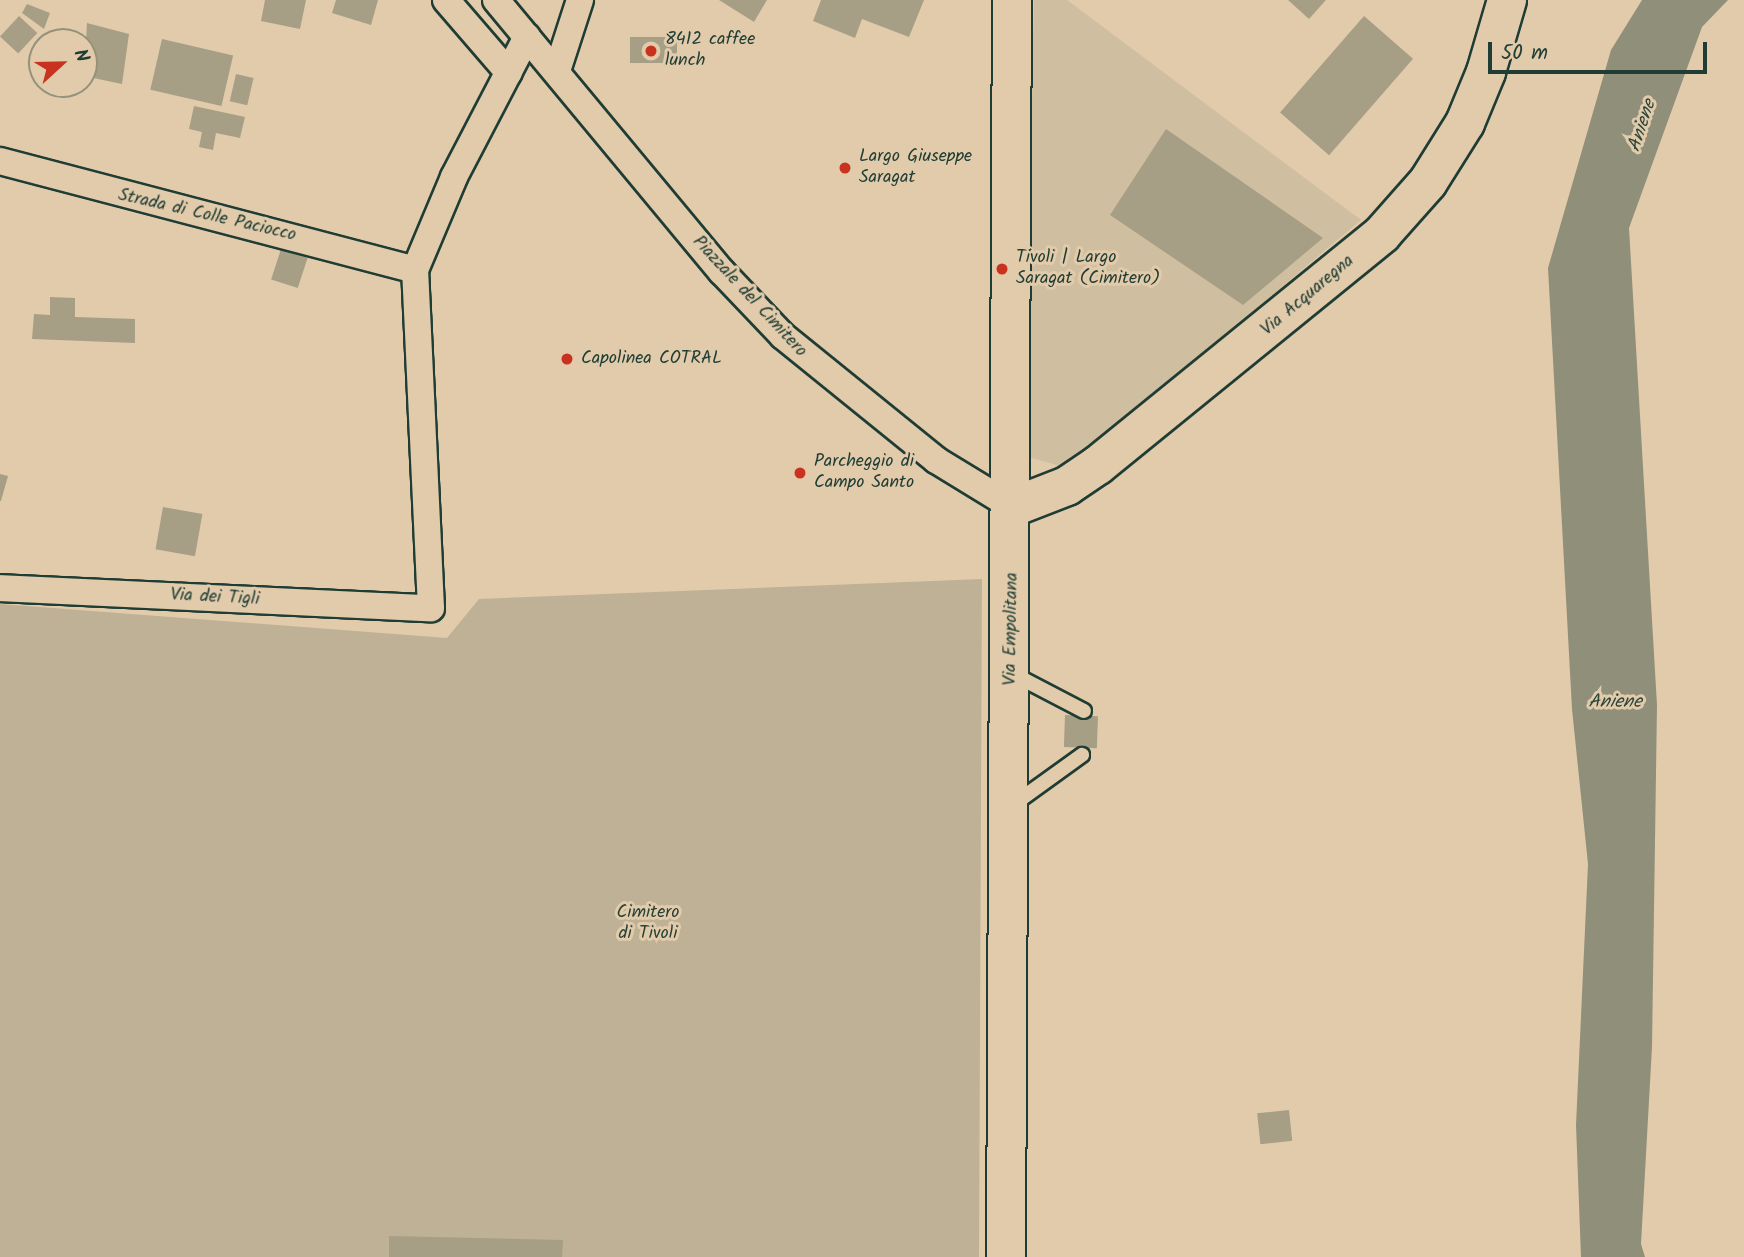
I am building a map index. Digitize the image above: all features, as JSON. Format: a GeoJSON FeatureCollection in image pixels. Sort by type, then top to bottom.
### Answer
{"type":"FeatureCollection","features":[{"type":"Feature","properties":{"kind":"main road","name":"Via Empolitana"},"geometry":{"type":"LineString","coordinates":[[1006,1257],[1013,507],[1012,0]]}},
{"type":"Feature","properties":{"kind":"main road","name":"Via Acquaregna"},"geometry":{"type":"LineString","coordinates":[[1013,507],[1067,486],[1098,465],[1382,234],[1428,182],[1465,123],[1486,72],[1507,0]]}},
{"type":"Feature","properties":{"kind":"street"},"geometry":{"type":"LineString","coordinates":[[446,0],[509,73]]}},
{"type":"Feature","properties":{"kind":"street","name":"Piazzale del Cimitero"},"geometry":{"type":"LineString","coordinates":[[496,0],[722,272],[783,336],[936,460],[1013,507]]}},
{"type":"Feature","properties":{"kind":"street"},"geometry":{"type":"LineString","coordinates":[[556,71],[580,0]]}},
{"type":"Feature","properties":{"kind":"street"},"geometry":{"type":"LineString","coordinates":[[415,270],[454,177],[527,37]]}},
{"type":"Feature","properties":{"kind":"street","name":"Strada di Colle Paciocco"},"geometry":{"type":"LineString","coordinates":[[0,161],[415,270]]}},
{"type":"Feature","properties":{"kind":"street","name":"Via dei Tigli"},"geometry":{"type":"LineString","coordinates":[[0,588],[431,608],[415,270]]}},
{"type":"Feature","properties":{"kind":"lane"},"geometry":{"type":"LineString","coordinates":[[1011,674],[1084,711]]}},
{"type":"Feature","properties":{"kind":"lane"},"geometry":{"type":"LineString","coordinates":[[1010,807],[1082,755]]}},
{"type":"Feature","properties":{"kind":"shaded area"},"geometry":{"type":"Polygon","coordinates":[[[1034,0],[1067,0],[1361,220],[1067,468],[1025,456],[1034,0]]]}},
{"type":"Feature","properties":{"kind":"green space","name":"Cimitero di Tivoli"},"geometry":{"type":"Polygon","coordinates":[[[982,579],[979,1257],[0,1257],[0,604],[447,638],[479,599],[982,579]]]}},
{"type":"Feature","properties":{"kind":"water","name":"Aniene"},"geometry":{"type":"Polygon","coordinates":[[[1642,0],[1728,0],[1702,27],[1629,228],[1657,705],[1652,1047],[1641,1244],[1645,1257],[1581,1257],[1576,1125],[1588,864],[1572,709],[1548,268],[1611,50],[1642,0]]]}},
{"type":"Feature","properties":{"kind":"building"},"geometry":{"type":"Polygon","coordinates":[[[265,0],[306,0],[300,29],[261,21],[265,0]]]}},
{"type":"Feature","properties":{"kind":"building"},"geometry":{"type":"Polygon","coordinates":[[[336,0],[378,0],[371,25],[332,13],[336,0]]]}},
{"type":"Feature","properties":{"kind":"building"},"geometry":{"type":"Polygon","coordinates":[[[719,0],[767,0],[754,22],[719,0]]]}},
{"type":"Feature","properties":{"kind":"building"},"geometry":{"type":"Polygon","coordinates":[[[821,0],[924,0],[909,37],[862,19],[855,38],[813,21],[821,0]]]}},
{"type":"Feature","properties":{"kind":"building"},"geometry":{"type":"Polygon","coordinates":[[[1288,0],[1326,0],[1309,19],[1288,0]]]}},
{"type":"Feature","properties":{"kind":"building"},"geometry":{"type":"Polygon","coordinates":[[[27,4],[50,13],[43,28],[22,13],[27,4]]]}},
{"type":"Feature","properties":{"kind":"building"},"geometry":{"type":"Polygon","coordinates":[[[19,16],[32,28],[28,28],[28,43],[18,54],[0,36],[19,16]]]}},
{"type":"Feature","properties":{"kind":"building"},"geometry":{"type":"Polygon","coordinates":[[[1364,16],[1413,59],[1329,155],[1280,113],[1364,16]]]}},
{"type":"Feature","properties":{"kind":"building"},"geometry":{"type":"Polygon","coordinates":[[[87,23],[129,34],[122,84],[98,79],[98,28],[87,28],[87,23]]]}},
{"type":"Feature","properties":{"kind":"building"},"geometry":{"type":"Polygon","coordinates":[[[630,37],[677,37],[677,63],[630,63],[630,37]]]}},
{"type":"Feature","properties":{"kind":"building"},"geometry":{"type":"Polygon","coordinates":[[[162,39],[233,55],[221,106],[150,90],[162,39]]]}},
{"type":"Feature","properties":{"kind":"building"},"geometry":{"type":"Polygon","coordinates":[[[236,74],[254,78],[247,105],[230,101],[236,74]]]}},
{"type":"Feature","properties":{"kind":"building"},"geometry":{"type":"Polygon","coordinates":[[[194,106],[245,117],[240,138],[216,133],[213,150],[199,147],[202,132],[189,129],[194,106]]]}},
{"type":"Feature","properties":{"kind":"building"},"geometry":{"type":"Polygon","coordinates":[[[1166,129],[1323,238],[1243,305],[1110,215],[1166,129]]]}},
{"type":"Feature","properties":{"kind":"building"},"geometry":{"type":"Polygon","coordinates":[[[281,249],[308,258],[298,288],[271,279],[281,249]]]}},
{"type":"Feature","properties":{"kind":"building"},"geometry":{"type":"Polygon","coordinates":[[[50,297],[75,298],[75,317],[135,319],[135,343],[32,339],[34,314],[50,315],[50,297]]]}},
{"type":"Feature","properties":{"kind":"building"},"geometry":{"type":"Polygon","coordinates":[[[0,474],[8,476],[1,501],[0,501],[0,474]]]}},
{"type":"Feature","properties":{"kind":"building"},"geometry":{"type":"Polygon","coordinates":[[[163,507],[202,514],[195,556],[156,549],[163,507]]]}},
{"type":"Feature","properties":{"kind":"building"},"geometry":{"type":"Polygon","coordinates":[[[1065,715],[1098,716],[1097,748],[1064,747],[1065,715]]]}},
{"type":"Feature","properties":{"kind":"building"},"geometry":{"type":"Polygon","coordinates":[[[1289,1110],[1292,1141],[1260,1144],[1257,1113],[1289,1110]]]}},
{"type":"Feature","properties":{"kind":"building"},"geometry":{"type":"Polygon","coordinates":[[[389,1236],[563,1240],[562,1257],[389,1257],[389,1236]]]}},
{"type":"Feature","properties":{"kind":"place","name":"8412 caffee lunch"},"geometry":{"type":"Point","coordinates":[651,51]}},
{"type":"Feature","properties":{"kind":"place","name":"Largo Giuseppe Saragat"},"geometry":{"type":"Point","coordinates":[845,168]}},
{"type":"Feature","properties":{"kind":"place","name":"Tivoli | Largo Saragat (Cimitero)"},"geometry":{"type":"Point","coordinates":[1002,269]}},
{"type":"Feature","properties":{"kind":"place","name":"Capolinea COTRAL"},"geometry":{"type":"Point","coordinates":[567,359]}},
{"type":"Feature","properties":{"kind":"place","name":"Parcheggio di Campo Santo"},"geometry":{"type":"Point","coordinates":[800,473]}}]}
